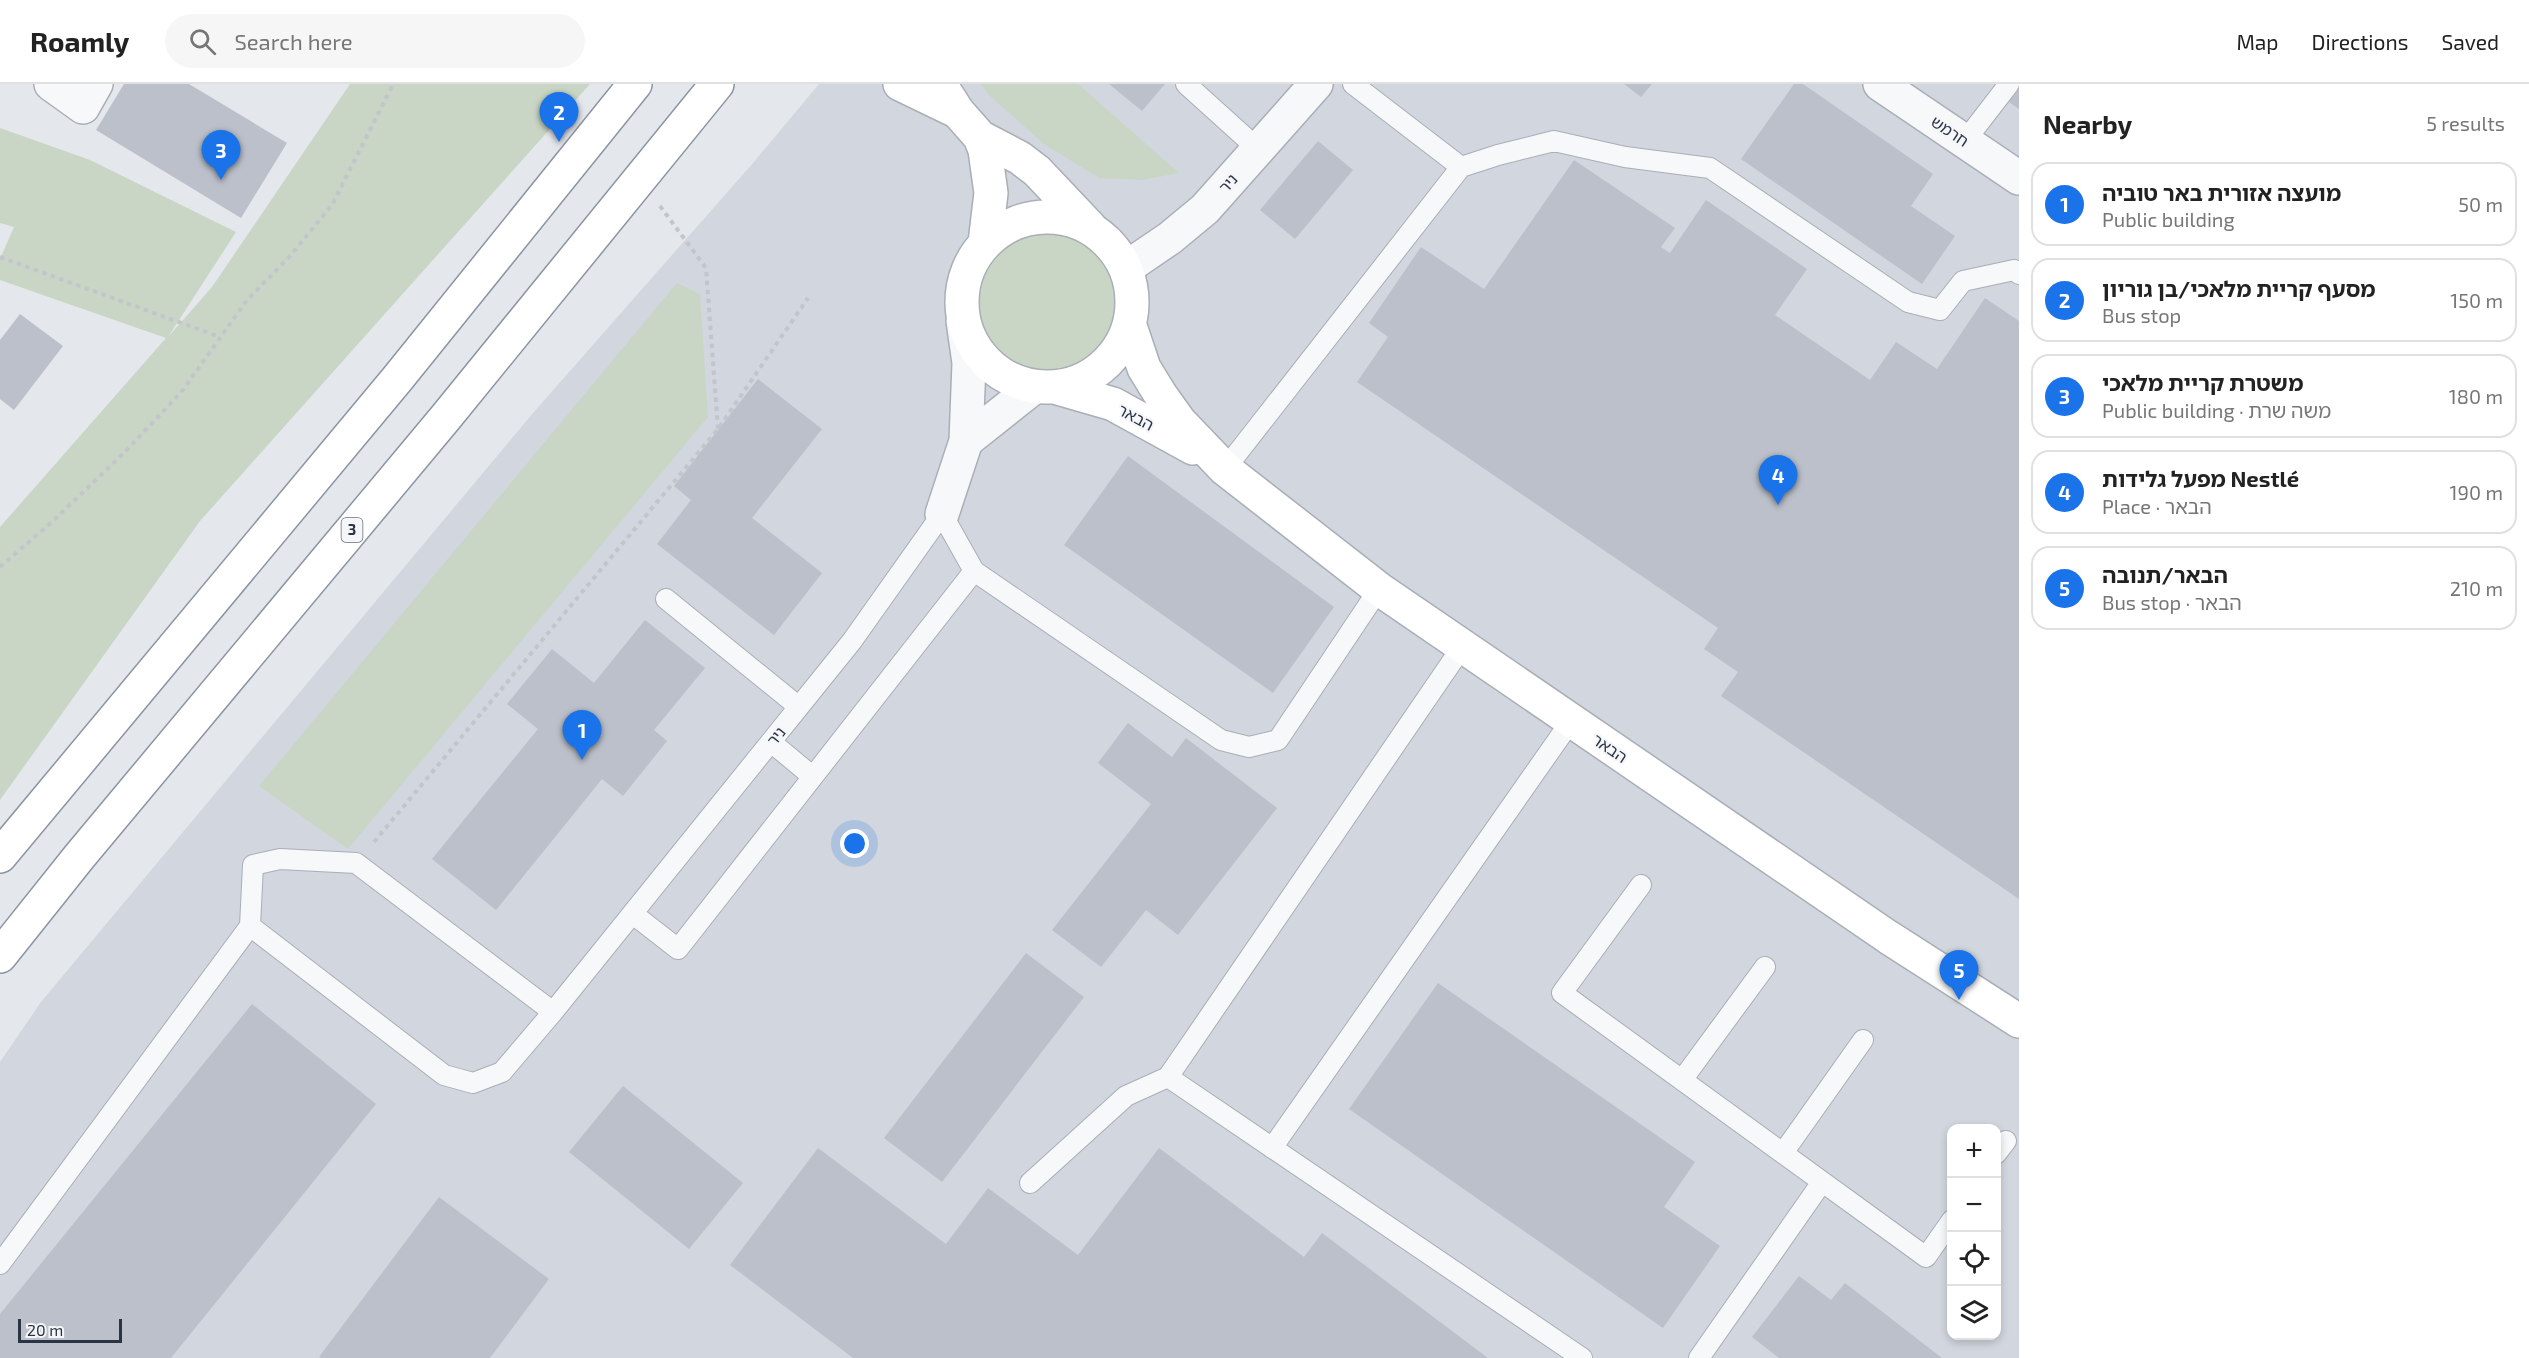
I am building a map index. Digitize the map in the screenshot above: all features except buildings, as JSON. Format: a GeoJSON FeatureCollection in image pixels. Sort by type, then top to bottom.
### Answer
{"type":"FeatureCollection","features":[{"type":"Feature","properties":{"kind":"main road"},"geometry":{"type":"LineString","coordinates":[[0,855],[398,378],[635,84]]}},
{"type":"Feature","properties":{"kind":"main road"},"geometry":{"type":"LineString","coordinates":[[710,93],[741,84]]}},
{"type":"Feature","properties":{"kind":"main road"},"geometry":{"type":"LineString","coordinates":[[900,84],[958,112]]}},
{"type":"Feature","properties":{"kind":"main road"},"geometry":{"type":"LineString","coordinates":[[940,84],[958,112],[980,137],[985,150],[991,193],[985,243]]}},
{"type":"Feature","properties":{"kind":"main road","name":"3"},"geometry":{"type":"LineString","coordinates":[[0,956],[79,857],[446,417],[710,93]]}},
{"type":"Feature","properties":{"kind":"main road"},"geometry":{"type":"LineString","coordinates":[[980,137],[1020,158],[1037,171],[1091,228],[1112,245],[1126,267],[1133,297],[1130,326],[1119,349],[1102,368],[1079,382],[1044,387],[1010,379],[988,364],[973,345],[963,321],[961,300],[964,279],[972,260],[985,243],[1003,229],[1024,220],[1047,216],[1070,219],[1091,228]]}},
{"type":"Feature","properties":{"kind":"main road","name":"הבאר"},"geometry":{"type":"LineString","coordinates":[[1130,326],[1144,368],[1160,394],[1180,422],[1219,464]]}},
{"type":"Feature","properties":{"kind":"main road","name":"הבאר"},"geometry":{"type":"LineString","coordinates":[[1044,387],[1113,404],[1219,464],[1378,589],[1888,937],[2019,1021]]}},
{"type":"Feature","properties":{"kind":"street"},"geometry":{"type":"LineString","coordinates":[[51,84],[83,107],[96,84]]}},
{"type":"Feature","properties":{"kind":"street","name":"ניר"},"geometry":{"type":"LineString","coordinates":[[1126,267],[1170,238],[1205,209],[1316,84]]}},
{"type":"Feature","properties":{"kind":"street","name":"חרמש"},"geometry":{"type":"LineString","coordinates":[[1880,84],[2019,178]]}},
{"type":"Feature","properties":{"kind":"street","name":"ניר"},"geometry":{"type":"LineString","coordinates":[[942,514],[966,441],[969,363],[963,321]]}},
{"type":"Feature","properties":{"kind":"street"},"geometry":{"type":"LineString","coordinates":[[966,441],[1044,387]]}},
{"type":"Feature","properties":{"kind":"lane"},"geometry":{"type":"LineString","coordinates":[[1186,84],[1258,149]]}},
{"type":"Feature","properties":{"kind":"lane"},"geometry":{"type":"LineString","coordinates":[[1353,84],[1461,167]]}},
{"type":"Feature","properties":{"kind":"lane"},"geometry":{"type":"LineString","coordinates":[[1965,141],[2009,84]]}},
{"type":"Feature","properties":{"kind":"lane"},"geometry":{"type":"LineString","coordinates":[[1219,464],[1461,167],[1498,154],[1554,141],[1625,157],[1710,168],[1908,302],[1940,310],[1963,281],[2014,270],[2019,274]]}},
{"type":"Feature","properties":{"kind":"lane"},"geometry":{"type":"LineString","coordinates":[[942,514],[974,571],[1221,740],[1248,747],[1278,740],[1378,589]]}},
{"type":"Feature","properties":{"kind":"lane","name":"ניר"},"geometry":{"type":"LineString","coordinates":[[250,926],[444,1075],[472,1083],[502,1072],[633,914],[852,641],[942,514]]}},
{"type":"Feature","properties":{"kind":"lane"},"geometry":{"type":"LineString","coordinates":[[633,914],[678,949],[974,571]]}},
{"type":"Feature","properties":{"kind":"lane"},"geometry":{"type":"LineString","coordinates":[[666,599],[799,707]]}},
{"type":"Feature","properties":{"kind":"lane"},"geometry":{"type":"LineString","coordinates":[[1030,1183],[1126,1096],[1168,1077],[1462,647]]}},
{"type":"Feature","properties":{"kind":"lane"},"geometry":{"type":"LineString","coordinates":[[1272,1148],[1571,721]]}},
{"type":"Feature","properties":{"kind":"lane"},"geometry":{"type":"LineString","coordinates":[[771,742],[812,776]]}},
{"type":"Feature","properties":{"kind":"lane"},"geometry":{"type":"LineString","coordinates":[[0,1264],[250,926],[253,865],[280,860],[356,863],[553,1012]]}},
{"type":"Feature","properties":{"kind":"lane"},"geometry":{"type":"LineString","coordinates":[[1641,885],[1562,993],[1926,1257],[1947,1227]]}},
{"type":"Feature","properties":{"kind":"lane"},"geometry":{"type":"LineString","coordinates":[[1682,1080],[1765,967]]}},
{"type":"Feature","properties":{"kind":"lane"},"geometry":{"type":"LineString","coordinates":[[1783,1153],[1863,1041]]}},
{"type":"Feature","properties":{"kind":"lane"},"geometry":{"type":"LineString","coordinates":[[1168,1077],[1582,1358]]}},
{"type":"Feature","properties":{"kind":"lane"},"geometry":{"type":"LineString","coordinates":[[1699,1358],[1822,1182]]}},
{"type":"Feature","properties":{"kind":"path"},"geometry":{"type":"LineString","coordinates":[[0,567],[53,521],[127,450],[183,390],[247,300],[289,256],[332,205],[393,84]]}},
{"type":"Feature","properties":{"kind":"path"},"geometry":{"type":"LineString","coordinates":[[639,179],[706,267],[718,429]]}},
{"type":"Feature","properties":{"kind":"path"},"geometry":{"type":"LineString","coordinates":[[0,257],[220,337]]}},
{"type":"Feature","properties":{"kind":"path"},"geometry":{"type":"LineString","coordinates":[[356,863],[718,429],[808,298]]}},
{"type":"Feature","properties":{"kind":"shaded area"},"geometry":{"type":"Polygon","coordinates":[[[819,84],[2019,84],[2019,1358],[0,1358],[0,1062],[41,1002],[533,413],[753,163],[819,84]]]}},
{"type":"Feature","properties":{"kind":"green space"},"geometry":{"type":"Polygon","coordinates":[[[350,84],[590,84],[200,521],[0,800],[0,527],[166,338],[0,280],[0,259],[14,227],[0,223],[0,128],[90,160],[236,232],[168,337],[212,287],[350,84]]]}},
{"type":"Feature","properties":{"kind":"green space"},"geometry":{"type":"Polygon","coordinates":[[[981,84],[1078,84],[1179,173],[1142,180],[1099,178],[1044,144],[989,95],[981,84]]]}},
{"type":"Feature","properties":{"kind":"green space"},"geometry":{"type":"Polygon","coordinates":[[[1047,233],[1074,239],[1086,245],[1096,254],[1105,264],[1111,276],[1117,303],[1111,330],[1105,342],[1096,352],[1086,361],[1074,367],[1047,373],[1020,367],[1008,361],[998,352],[989,342],[983,330],[977,303],[983,276],[989,264],[998,254],[1008,245],[1020,239],[1047,233]]]}},
{"type":"Feature","properties":{"kind":"green space"},"geometry":{"type":"Polygon","coordinates":[[[677,283],[700,294],[708,417],[348,849],[259,786],[677,283]]]}},
{"type":"Feature","properties":{"kind":"place","name":"מסעף קריית מלאכי/בן גוריון"},"geometry":{"type":"Point","coordinates":[559,142]}},
{"type":"Feature","properties":{"kind":"place","name":"משטרת קריית מלאכי"},"geometry":{"type":"Point","coordinates":[221,180]}},
{"type":"Feature","properties":{"kind":"place","name":"מפעל גלידות Nestlé"},"geometry":{"type":"Point","coordinates":[1778,505]}},
{"type":"Feature","properties":{"kind":"place","name":"מועצה אזורית באר טוביה"},"geometry":{"type":"Point","coordinates":[582,760]}},
{"type":"Feature","properties":{"kind":"place","name":"הבאר/תנובה"},"geometry":{"type":"Point","coordinates":[1959,1000]}}]}
